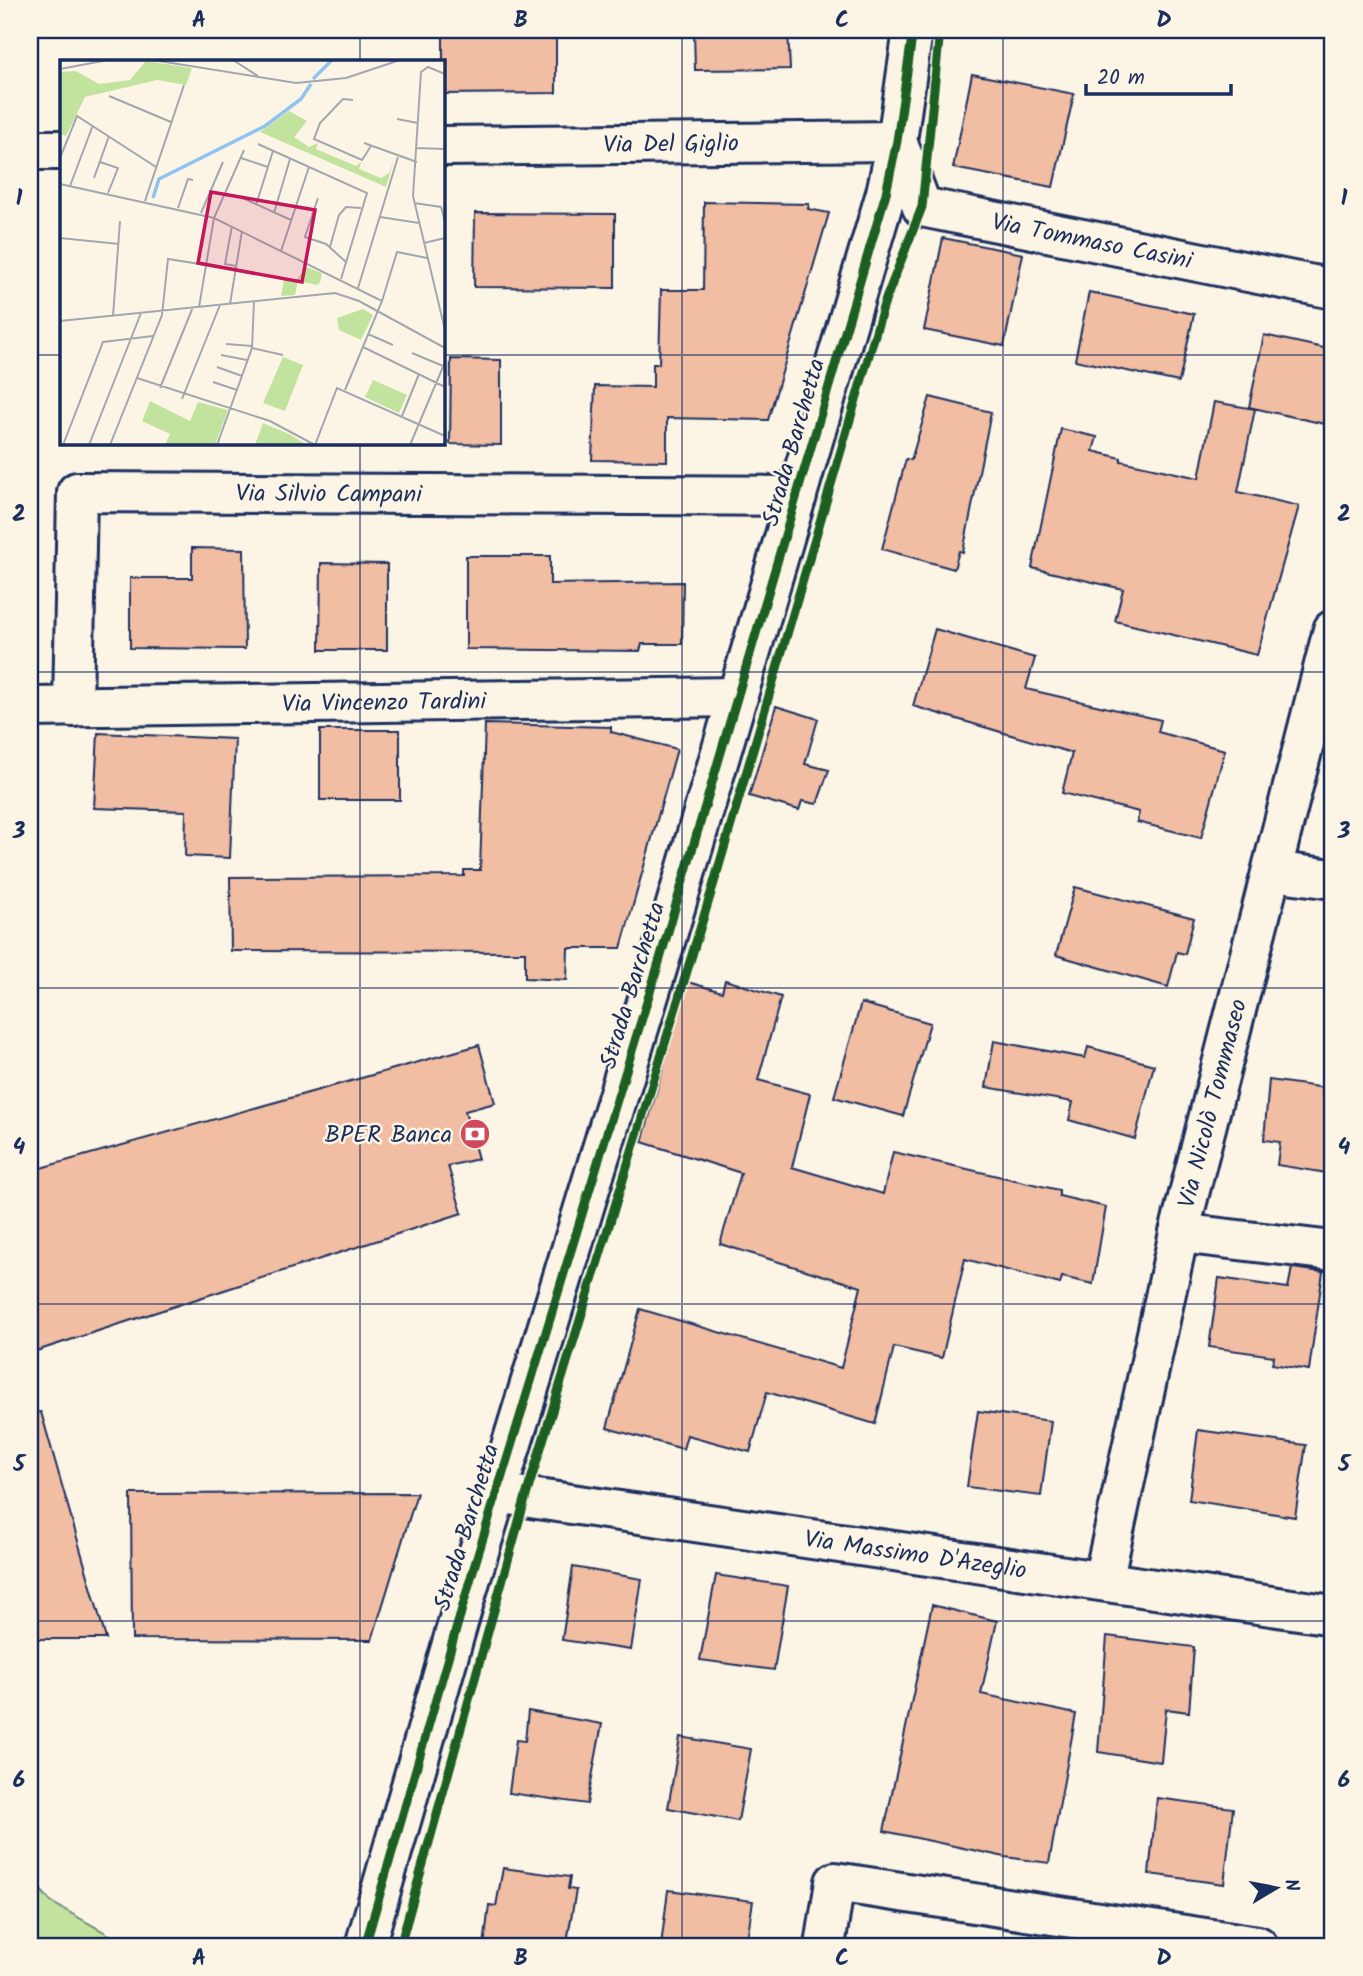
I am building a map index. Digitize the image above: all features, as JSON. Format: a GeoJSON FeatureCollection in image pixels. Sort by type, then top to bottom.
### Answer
{"type":"FeatureCollection","features":[{"type":"Feature","properties":{"kind":"street","name":"Strada Barchetta"},"geometry":{"type":"LineString","coordinates":[[365,1946],[496,1493],[657,969],[887,193],[912,30]]}},
{"type":"Feature","properties":{"kind":"street","name":"Via Del Giglio"},"geometry":{"type":"LineString","coordinates":[[444,146],[897,141]]}},
{"type":"Feature","properties":{"kind":"street","name":"Via Tommaso Casini"},"geometry":{"type":"LineString","coordinates":[[897,141],[922,207],[1333,289]]}},
{"type":"Feature","properties":{"kind":"street"},"geometry":{"type":"LineString","coordinates":[[30,150],[60,150]]}},
{"type":"Feature","properties":{"kind":"street","name":"Via Silvio Campani"},"geometry":{"type":"LineString","coordinates":[[73,708],[77,492],[797,496]]}},
{"type":"Feature","properties":{"kind":"street","name":"Via Nicolò Tommaseo"},"geometry":{"type":"LineString","coordinates":[[1103,1581],[1179,1233],[1333,630]]}},
{"type":"Feature","properties":{"kind":"street","name":"Via Vincenzo Tardini"},"geometry":{"type":"LineString","coordinates":[[30,707],[738,696]]}},
{"type":"Feature","properties":{"kind":"street"},"geometry":{"type":"LineString","coordinates":[[1272,871],[1333,879]]}},
{"type":"Feature","properties":{"kind":"street"},"geometry":{"type":"LineString","coordinates":[[1179,1233],[1333,1251]]}},
{"type":"Feature","properties":{"kind":"street","name":"Via Massimo D'Azeglio"},"geometry":{"type":"LineString","coordinates":[[496,1493],[1333,1615]]}},
{"type":"Feature","properties":{"kind":"street"},"geometry":{"type":"LineString","coordinates":[[825,1946],[835,1882],[1258,1946]]}},
{"type":"Feature","properties":{"kind":"green space"},"geometry":{"type":"Polygon","coordinates":[[[30,1877],[51,1902],[129,1946],[30,1946],[30,1877]]]}},
{"type":"Feature","properties":{"kind":"building"},"geometry":{"type":"Polygon","coordinates":[[[443,30],[556,30],[556,93],[444,94],[443,30]]]}},
{"type":"Feature","properties":{"kind":"building"},"geometry":{"type":"Polygon","coordinates":[[[694,30],[788,30],[790,69],[695,70],[694,30]]]}},
{"type":"Feature","properties":{"kind":"building"},"geometry":{"type":"Polygon","coordinates":[[[972,74],[1074,94],[1053,187],[953,168],[972,74]]]}},
{"type":"Feature","properties":{"kind":"building"},"geometry":{"type":"Polygon","coordinates":[[[704,202],[809,204],[808,209],[829,213],[768,420],[667,418],[667,461],[592,460],[595,386],[653,387],[653,364],[659,364],[661,290],[703,290],[704,202]]]}},
{"type":"Feature","properties":{"kind":"building"},"geometry":{"type":"Polygon","coordinates":[[[475,213],[615,214],[615,288],[474,287],[475,213]]]}},
{"type":"Feature","properties":{"kind":"building"},"geometry":{"type":"Polygon","coordinates":[[[943,238],[1023,254],[1004,346],[924,330],[943,238]]]}},
{"type":"Feature","properties":{"kind":"building"},"geometry":{"type":"Polygon","coordinates":[[[1089,292],[1194,314],[1179,382],[1075,360],[1089,292]]]}},
{"type":"Feature","properties":{"kind":"building"},"geometry":{"type":"Polygon","coordinates":[[[1264,335],[1333,350],[1333,382],[1325,424],[1249,407],[1264,335]]]}},
{"type":"Feature","properties":{"kind":"building"},"geometry":{"type":"Polygon","coordinates":[[[451,359],[501,360],[501,445],[450,444],[451,359]]]}},
{"type":"Feature","properties":{"kind":"building"},"geometry":{"type":"Polygon","coordinates":[[[930,397],[991,412],[963,552],[959,551],[954,569],[882,549],[906,459],[911,460],[930,397]]]}},
{"type":"Feature","properties":{"kind":"building"},"geometry":{"type":"Polygon","coordinates":[[[1214,402],[1255,409],[1238,492],[1299,506],[1257,655],[1115,621],[1123,589],[1032,568],[1061,429],[1097,437],[1093,451],[1121,458],[1121,461],[1199,478],[1214,402]]]}},
{"type":"Feature","properties":{"kind":"building"},"geometry":{"type":"Polygon","coordinates":[[[192,548],[244,549],[245,649],[130,648],[130,578],[192,578],[192,548]]]}},
{"type":"Feature","properties":{"kind":"building"},"geometry":{"type":"Polygon","coordinates":[[[466,556],[550,556],[550,584],[683,582],[682,644],[642,644],[640,651],[466,649],[466,556]]]}},
{"type":"Feature","properties":{"kind":"building"},"geometry":{"type":"Polygon","coordinates":[[[321,563],[387,564],[387,650],[320,650],[321,563]]]}},
{"type":"Feature","properties":{"kind":"building"},"geometry":{"type":"Polygon","coordinates":[[[935,629],[1035,658],[1026,689],[1161,720],[1158,732],[1225,750],[1201,838],[1137,822],[1139,812],[1062,793],[1072,753],[913,706],[935,629]]]}},
{"type":"Feature","properties":{"kind":"building"},"geometry":{"type":"Polygon","coordinates":[[[776,706],[818,719],[805,764],[829,770],[817,804],[802,801],[799,810],[749,796],[776,706]]]}},
{"type":"Feature","properties":{"kind":"building"},"geometry":{"type":"Polygon","coordinates":[[[485,724],[611,727],[611,732],[677,749],[621,948],[568,948],[567,980],[525,978],[525,952],[231,951],[230,877],[464,876],[464,870],[480,870],[485,724]]]}},
{"type":"Feature","properties":{"kind":"building"},"geometry":{"type":"Polygon","coordinates":[[[320,730],[400,730],[400,800],[320,800],[320,730]]]}},
{"type":"Feature","properties":{"kind":"building"},"geometry":{"type":"Polygon","coordinates":[[[98,733],[235,739],[230,858],[185,856],[186,811],[94,808],[98,733]]]}},
{"type":"Feature","properties":{"kind":"building"},"geometry":{"type":"Polygon","coordinates":[[[1075,887],[1194,918],[1185,954],[1177,952],[1168,987],[1056,955],[1075,887]]]}},
{"type":"Feature","properties":{"kind":"building"},"geometry":{"type":"Polygon","coordinates":[[[725,980],[781,997],[758,1080],[810,1094],[792,1167],[883,1194],[893,1152],[1059,1190],[1059,1196],[1106,1207],[1093,1284],[1062,1277],[1060,1284],[965,1259],[942,1358],[894,1347],[875,1424],[767,1392],[750,1452],[687,1435],[683,1449],[607,1428],[640,1309],[841,1368],[861,1287],[720,1244],[741,1173],[642,1142],[688,982],[722,992],[725,980]]]}},
{"type":"Feature","properties":{"kind":"building"},"geometry":{"type":"Polygon","coordinates":[[[861,1003],[930,1023],[903,1116],[834,1097],[861,1003]]]}},
{"type":"Feature","properties":{"kind":"building"},"geometry":{"type":"Polygon","coordinates":[[[994,1041],[1085,1058],[1088,1047],[1154,1065],[1135,1139],[1069,1120],[1073,1102],[986,1087],[994,1041]]]}},
{"type":"Feature","properties":{"kind":"building"},"geometry":{"type":"Polygon","coordinates":[[[479,1045],[495,1103],[465,1111],[478,1159],[448,1166],[462,1213],[30,1353],[30,1171],[479,1045]]]}},
{"type":"Feature","properties":{"kind":"building"},"geometry":{"type":"Polygon","coordinates":[[[1269,1080],[1333,1089],[1333,1174],[1277,1165],[1280,1142],[1264,1140],[1269,1080]]]}},
{"type":"Feature","properties":{"kind":"building"},"geometry":{"type":"Polygon","coordinates":[[[1292,1268],[1323,1272],[1309,1370],[1272,1364],[1274,1356],[1209,1347],[1219,1278],[1288,1288],[1292,1268]]]}},
{"type":"Feature","properties":{"kind":"building"},"geometry":{"type":"Polygon","coordinates":[[[978,1411],[1051,1421],[1041,1496],[967,1487],[978,1411]]]}},
{"type":"Feature","properties":{"kind":"building"},"geometry":{"type":"Polygon","coordinates":[[[41,1412],[106,1639],[30,1639],[30,1413],[41,1412]]]}},
{"type":"Feature","properties":{"kind":"building"},"geometry":{"type":"Polygon","coordinates":[[[1198,1430],[1306,1445],[1295,1517],[1189,1500],[1198,1430]]]}},
{"type":"Feature","properties":{"kind":"building"},"geometry":{"type":"Polygon","coordinates":[[[417,1493],[372,1640],[132,1639],[131,1494],[417,1493]]]}},
{"type":"Feature","properties":{"kind":"building"},"geometry":{"type":"Polygon","coordinates":[[[573,1567],[642,1579],[631,1650],[562,1640],[573,1567]]]}},
{"type":"Feature","properties":{"kind":"building"},"geometry":{"type":"Polygon","coordinates":[[[716,1575],[788,1586],[774,1670],[700,1660],[716,1575]]]}},
{"type":"Feature","properties":{"kind":"building"},"geometry":{"type":"Polygon","coordinates":[[[932,1605],[997,1621],[981,1694],[1076,1714],[1049,1863],[1005,1857],[884,1831],[932,1605]]]}},
{"type":"Feature","properties":{"kind":"building"},"geometry":{"type":"Polygon","coordinates":[[[1107,1636],[1194,1647],[1189,1712],[1166,1709],[1161,1762],[1098,1752],[1107,1636]]]}},
{"type":"Feature","properties":{"kind":"building"},"geometry":{"type":"Polygon","coordinates":[[[528,1711],[602,1724],[587,1804],[509,1793],[516,1740],[525,1741],[528,1711]]]}},
{"type":"Feature","properties":{"kind":"building"},"geometry":{"type":"Polygon","coordinates":[[[680,1737],[751,1749],[738,1821],[668,1808],[680,1737]]]}},
{"type":"Feature","properties":{"kind":"building"},"geometry":{"type":"Polygon","coordinates":[[[1157,1798],[1233,1808],[1224,1884],[1149,1874],[1157,1798]]]}},
{"type":"Feature","properties":{"kind":"building"},"geometry":{"type":"Polygon","coordinates":[[[503,1868],[570,1877],[568,1889],[576,1890],[567,1942],[560,1942],[559,1946],[484,1946],[489,1905],[496,1906],[503,1868]]]}},
{"type":"Feature","properties":{"kind":"building"},"geometry":{"type":"Polygon","coordinates":[[[668,1890],[753,1901],[746,1946],[661,1946],[668,1890]]]}},
{"type":"Feature","properties":{"kind":"cycle path"},"geometry":{"type":"LineString","coordinates":[[365,1946],[472,1574],[657,969],[886,193],[897,141],[913,30]]}},
{"type":"Feature","properties":{"kind":"cycle path"},"geometry":{"type":"LineString","coordinates":[[400,1946],[526,1496],[711,893],[884,304],[922,207],[940,30]]}},
{"type":"Feature","properties":{"kind":"place","name":"BPER Banca"},"geometry":{"type":"Point","coordinates":[475,1134]}}]}
